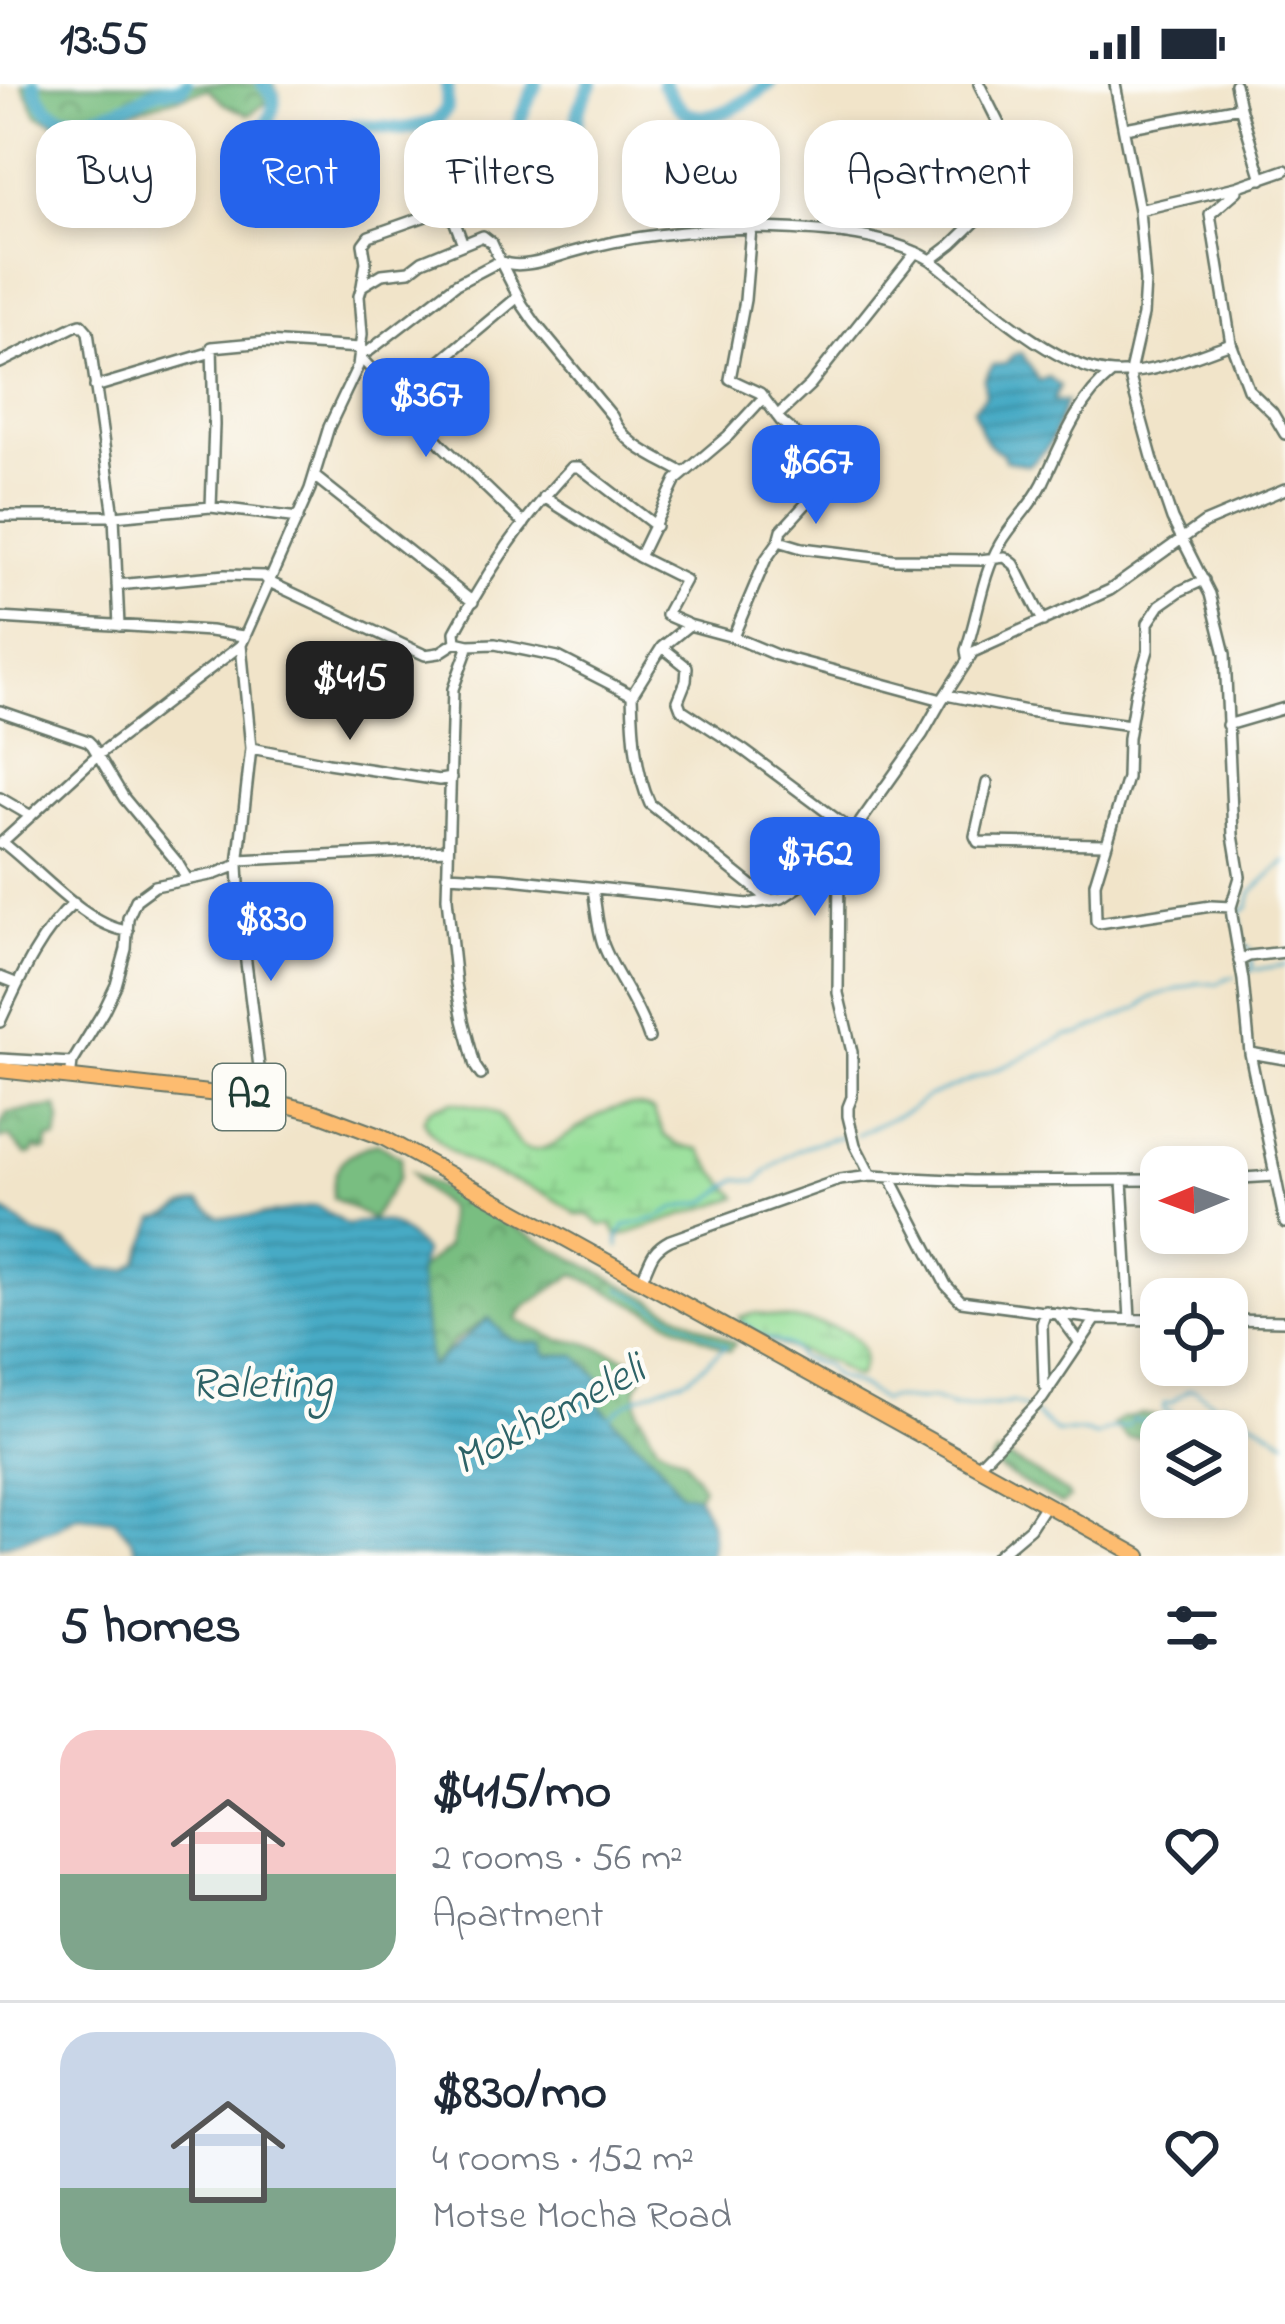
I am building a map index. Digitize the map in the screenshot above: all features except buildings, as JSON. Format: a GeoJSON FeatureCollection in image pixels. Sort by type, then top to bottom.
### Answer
{"type":"FeatureCollection","features":[{"type":"Feature","properties":{"kind":"main road","name":"A2"},"geometry":{"type":"LineString","coordinates":[[0,1070],[71,1071],[263,1099],[382,1136],[1138,1556]]}},
{"type":"Feature","properties":{"kind":"street"},"geometry":{"type":"LineString","coordinates":[[931,260],[1010,188],[1004,136],[979,84]]}},
{"type":"Feature","properties":{"kind":"street"},"geometry":{"type":"LineString","coordinates":[[1115,84],[1138,210],[1144,304],[1130,372],[1147,445],[1172,519],[1204,580],[1225,653],[1233,835],[1240,877],[1231,907],[1250,1053],[1285,1223]]}},
{"type":"Feature","properties":{"kind":"street"},"geometry":{"type":"LineString","coordinates":[[1235,84],[1262,179]]}},
{"type":"Feature","properties":{"kind":"street"},"geometry":{"type":"LineString","coordinates":[[1125,128],[1240,106]]}},
{"type":"Feature","properties":{"kind":"street"},"geometry":{"type":"LineString","coordinates":[[1138,210],[1285,170]]}},
{"type":"Feature","properties":{"kind":"street"},"geometry":{"type":"LineString","coordinates":[[1235,187],[1210,214],[1231,343],[1248,389],[1272,412],[1285,434]]}},
{"type":"Feature","properties":{"kind":"street"},"geometry":{"type":"LineString","coordinates":[[128,931],[110,926],[74,903],[1,843],[84,766],[242,641],[298,518],[360,352],[359,296],[367,262],[362,244],[369,236],[446,209],[463,244]]}},
{"type":"Feature","properties":{"kind":"street"},"geometry":{"type":"LineString","coordinates":[[500,261],[511,266],[614,241],[738,228]]}},
{"type":"Feature","properties":{"kind":"street"},"geometry":{"type":"LineString","coordinates":[[733,637],[782,530],[838,469],[777,416],[764,397],[729,376],[745,301],[751,228]]}},
{"type":"Feature","properties":{"kind":"street"},"geometry":{"type":"LineString","coordinates":[[774,228],[846,234],[916,252],[1035,341],[1066,359],[1113,373],[1165,364],[1231,343]]}},
{"type":"Feature","properties":{"kind":"street"},"geometry":{"type":"LineString","coordinates":[[362,286],[382,274],[409,272],[422,261],[486,236],[535,323],[613,416],[622,434],[684,473]]}},
{"type":"Feature","properties":{"kind":"street"},"geometry":{"type":"LineString","coordinates":[[777,416],[810,385],[916,252]]}},
{"type":"Feature","properties":{"kind":"street"},"geometry":{"type":"LineString","coordinates":[[211,507],[212,347],[266,342],[369,351],[456,284],[500,261]]}},
{"type":"Feature","properties":{"kind":"street"},"geometry":{"type":"LineString","coordinates":[[398,396],[518,297]]}},
{"type":"Feature","properties":{"kind":"street"},"geometry":{"type":"LineString","coordinates":[[0,363],[81,324],[88,332],[114,515],[119,626]]}},
{"type":"Feature","properties":{"kind":"street"},"geometry":{"type":"LineString","coordinates":[[95,387],[212,352]]}},
{"type":"Feature","properties":{"kind":"street"},"geometry":{"type":"LineString","coordinates":[[360,352],[443,446],[524,524]]}},
{"type":"Feature","properties":{"kind":"street"},"geometry":{"type":"LineString","coordinates":[[967,657],[994,556],[1039,490],[1094,388],[1113,373]]}},
{"type":"Feature","properties":{"kind":"street"},"geometry":{"type":"LineString","coordinates":[[639,557],[673,486],[764,397]]}},
{"type":"Feature","properties":{"kind":"street"},"geometry":{"type":"LineString","coordinates":[[456,642],[455,632],[524,524],[575,466],[656,526]]}},
{"type":"Feature","properties":{"kind":"street"},"geometry":{"type":"LineString","coordinates":[[314,476],[473,602]]}},
{"type":"Feature","properties":{"kind":"street"},"geometry":{"type":"LineString","coordinates":[[447,875],[748,904],[794,892],[838,861],[922,735],[967,657],[1110,590],[1204,523],[1285,489]]}},
{"type":"Feature","properties":{"kind":"street"},"geometry":{"type":"LineString","coordinates":[[544,497],[639,557],[686,580],[666,615],[689,625],[776,655],[944,697],[1130,725]]}},
{"type":"Feature","properties":{"kind":"street"},"geometry":{"type":"LineString","coordinates":[[0,516],[114,515],[211,507],[298,518]]}},
{"type":"Feature","properties":{"kind":"street"},"geometry":{"type":"LineString","coordinates":[[779,541],[893,559],[1004,557],[1014,565],[1043,621]]}},
{"type":"Feature","properties":{"kind":"street"},"geometry":{"type":"LineString","coordinates":[[117,585],[264,576],[425,655],[456,642],[495,644],[559,657],[632,695]]}},
{"type":"Feature","properties":{"kind":"street"},"geometry":{"type":"LineString","coordinates":[[1204,580],[1180,591],[1148,622],[1148,650],[1126,754],[1127,778],[1095,883],[1097,922],[1231,907]]}},
{"type":"Feature","properties":{"kind":"street"},"geometry":{"type":"LineString","coordinates":[[0,618],[211,631],[242,641]]}},
{"type":"Feature","properties":{"kind":"street"},"geometry":{"type":"LineString","coordinates":[[689,625],[662,646],[632,695],[644,791],[650,804],[771,901]]}},
{"type":"Feature","properties":{"kind":"street"},"geometry":{"type":"LineString","coordinates":[[242,641],[251,748],[238,863],[263,1099]]}},
{"type":"Feature","properties":{"kind":"street"},"geometry":{"type":"LineString","coordinates":[[469,645],[453,689],[447,875],[456,984],[481,1075]]}},
{"type":"Feature","properties":{"kind":"street"},"geometry":{"type":"LineString","coordinates":[[662,646],[686,667],[678,701],[681,709],[854,833]]}},
{"type":"Feature","properties":{"kind":"street"},"geometry":{"type":"LineString","coordinates":[[1227,725],[1285,708]]}},
{"type":"Feature","properties":{"kind":"street"},"geometry":{"type":"LineString","coordinates":[[0,711],[88,741],[124,798],[187,879]]}},
{"type":"Feature","properties":{"kind":"street"},"geometry":{"type":"LineString","coordinates":[[251,748],[440,780],[451,778]]}},
{"type":"Feature","properties":{"kind":"street"},"geometry":{"type":"LineString","coordinates":[[987,783],[975,836],[978,842],[1105,844]]}},
{"type":"Feature","properties":{"kind":"street"},"geometry":{"type":"LineString","coordinates":[[0,798],[32,816]]}},
{"type":"Feature","properties":{"kind":"street"},"geometry":{"type":"LineString","coordinates":[[0,1059],[71,1071],[116,985],[128,918],[136,900],[155,886],[215,874],[238,863],[447,850]]}},
{"type":"Feature","properties":{"kind":"street"},"geometry":{"type":"LineString","coordinates":[[838,861],[838,994],[852,1052],[848,1116],[871,1176]]}},
{"type":"Feature","properties":{"kind":"street"},"geometry":{"type":"LineString","coordinates":[[593,888],[600,937],[649,1038]]}},
{"type":"Feature","properties":{"kind":"street"},"geometry":{"type":"LineString","coordinates":[[0,1022],[52,928],[74,903]]}},
{"type":"Feature","properties":{"kind":"street"},"geometry":{"type":"LineString","coordinates":[[1239,961],[1285,952]]}},
{"type":"Feature","properties":{"kind":"street"},"geometry":{"type":"LineString","coordinates":[[0,976],[18,984]]}},
{"type":"Feature","properties":{"kind":"street"},"geometry":{"type":"LineString","coordinates":[[1250,1053],[1285,1059]]}},
{"type":"Feature","properties":{"kind":"street"},"geometry":{"type":"LineString","coordinates":[[1270,1148],[1285,1150]]}},
{"type":"Feature","properties":{"kind":"street"},"geometry":{"type":"LineString","coordinates":[[641,1280],[657,1247],[670,1240],[839,1180],[871,1176],[1140,1180]]}},
{"type":"Feature","properties":{"kind":"street"},"geometry":{"type":"LineString","coordinates":[[1248,1178],[1274,1176]]}},
{"type":"Feature","properties":{"kind":"street"},"geometry":{"type":"LineString","coordinates":[[890,1177],[946,1285],[962,1301],[1059,1316],[1140,1318]]}},
{"type":"Feature","properties":{"kind":"street"},"geometry":{"type":"LineString","coordinates":[[1122,1180],[1130,1318]]}},
{"type":"Feature","properties":{"kind":"street"},"geometry":{"type":"LineString","coordinates":[[1046,1311],[1042,1324],[1048,1391]]}},
{"type":"Feature","properties":{"kind":"street"},"geometry":{"type":"LineString","coordinates":[[1059,1316],[1080,1343]]}},
{"type":"Feature","properties":{"kind":"street"},"geometry":{"type":"LineString","coordinates":[[977,1467],[1048,1391],[1096,1319]]}},
{"type":"Feature","properties":{"kind":"street"},"geometry":{"type":"LineString","coordinates":[[1248,1320],[1285,1321]]}},
{"type":"Feature","properties":{"kind":"street"},"geometry":{"type":"LineString","coordinates":[[997,1556],[1030,1528],[1045,1505]]}},
{"type":"Feature","properties":{"kind":"green space"},"geometry":{"type":"Polygon","coordinates":[[[22,84],[273,84],[279,94],[249,115],[208,89],[108,120],[49,120],[37,115],[22,84]]]}},
{"type":"Feature","properties":{"kind":"green space"},"geometry":{"type":"Polygon","coordinates":[[[453,1102],[494,1113],[520,1145],[530,1150],[557,1142],[617,1108],[653,1110],[665,1136],[678,1145],[700,1149],[738,1197],[618,1237],[611,1224],[577,1215],[539,1191],[455,1154],[423,1121],[431,1109],[453,1102]]]}},
{"type":"Feature","properties":{"kind":"green space"},"geometry":{"type":"Polygon","coordinates":[[[57,1107],[57,1139],[48,1139],[47,1149],[36,1147],[27,1155],[9,1137],[0,1139],[0,1126],[8,1113],[57,1107]]]}},
{"type":"Feature","properties":{"kind":"green space"},"geometry":{"type":"Polygon","coordinates":[[[377,1143],[401,1157],[399,1177],[372,1219],[333,1198],[333,1186],[342,1161],[377,1143]]]}},
{"type":"Feature","properties":{"kind":"green space"},"geometry":{"type":"Polygon","coordinates":[[[412,1173],[735,1344],[729,1351],[574,1274],[525,1307],[516,1320],[559,1340],[583,1342],[649,1366],[636,1387],[638,1410],[657,1445],[684,1459],[703,1487],[697,1496],[680,1493],[656,1460],[606,1411],[591,1393],[601,1381],[576,1355],[547,1355],[540,1343],[510,1338],[488,1318],[454,1341],[430,1368],[418,1271],[447,1246],[447,1208],[412,1173]]]}},
{"type":"Feature","properties":{"kind":"green space"},"geometry":{"type":"Polygon","coordinates":[[[757,1313],[847,1333],[859,1343],[863,1357],[858,1377],[831,1362],[745,1331],[739,1317],[757,1313]]]}},
{"type":"Feature","properties":{"kind":"green space"},"geometry":{"type":"Polygon","coordinates":[[[1140,1414],[1140,1437],[1128,1438],[1113,1425],[1140,1414]]]}},
{"type":"Feature","properties":{"kind":"green space"},"geometry":{"type":"Polygon","coordinates":[[[997,1454],[1041,1476],[1069,1498],[1061,1504],[1002,1471],[991,1462],[997,1454]]]}},
{"type":"Feature","properties":{"kind":"water"},"geometry":{"type":"Polygon","coordinates":[[[1022,353],[1039,381],[1049,377],[1060,386],[1053,401],[1066,401],[1049,444],[1028,465],[1006,461],[989,445],[973,409],[985,396],[984,379],[993,365],[1006,364],[1022,353]]]}},
{"type":"Feature","properties":{"kind":"water","name":"Raleting"},"geometry":{"type":"Polygon","coordinates":[[[200,1202],[219,1217],[316,1206],[347,1225],[371,1221],[398,1228],[424,1252],[418,1272],[430,1367],[489,1318],[510,1339],[541,1343],[547,1355],[576,1355],[602,1381],[592,1393],[606,1411],[659,1464],[680,1493],[697,1496],[711,1524],[710,1556],[138,1556],[114,1519],[78,1515],[54,1529],[0,1547],[0,1210],[34,1234],[65,1242],[100,1269],[127,1270],[138,1261],[156,1218],[200,1202]]]}},
{"type":"Feature","properties":{"kind":"waterway"},"geometry":{"type":"LineString","coordinates":[[34,84],[51,111],[77,118],[108,113],[185,84]]}},
{"type":"Feature","properties":{"kind":"waterway"},"geometry":{"type":"LineString","coordinates":[[263,84],[274,100],[263,138],[298,181],[308,175],[321,176],[354,125],[403,129],[435,123],[447,108],[447,84]]}},
{"type":"Feature","properties":{"kind":"waterway"},"geometry":{"type":"LineString","coordinates":[[536,84],[514,144],[516,165],[528,174],[569,155],[579,108],[591,84]]}},
{"type":"Feature","properties":{"kind":"waterway"},"geometry":{"type":"LineString","coordinates":[[663,84],[681,109],[699,117],[731,109],[769,84]]}},
{"type":"Feature","properties":{"kind":"waterway","name":"Mokhemeleli"},"geometry":{"type":"LineString","coordinates":[[1246,972],[1253,970],[1251,951],[1243,943],[1240,911],[1248,908],[1252,892],[1285,861]]}},
{"type":"Feature","properties":{"kind":"waterway"},"geometry":{"type":"LineString","coordinates":[[1257,969],[1285,965]]}},
{"type":"Feature","properties":{"kind":"waterway","name":"Mokhemeleli"},"geometry":{"type":"LineString","coordinates":[[856,1135],[927,1097],[1138,1008],[1151,998],[1235,977]]}},
{"type":"Feature","properties":{"kind":"waterway","name":"Mokhemeleli"},"geometry":{"type":"LineString","coordinates":[[619,1247],[618,1237],[625,1226],[708,1201],[738,1179],[757,1181],[798,1151],[846,1136]]}},
{"type":"Feature","properties":{"kind":"waterway","name":"Mokhemeleli"},"geometry":{"type":"LineString","coordinates":[[610,1417],[639,1397],[689,1377],[727,1346],[620,1288]]}},
{"type":"Feature","properties":{"kind":"waterway"},"geometry":{"type":"LineString","coordinates":[[736,1327],[745,1323],[790,1347],[799,1358],[824,1365],[834,1376],[883,1401],[931,1398],[952,1406],[1013,1402],[1026,1408]]}},
{"type":"Feature","properties":{"kind":"waterway"},"geometry":{"type":"LineString","coordinates":[[1035,1414],[1056,1432],[1096,1436],[1128,1426],[1133,1419],[1166,1424],[1172,1412],[1164,1410],[1164,1403],[1193,1390],[1216,1404],[1224,1402],[1285,1440]]}}]}
